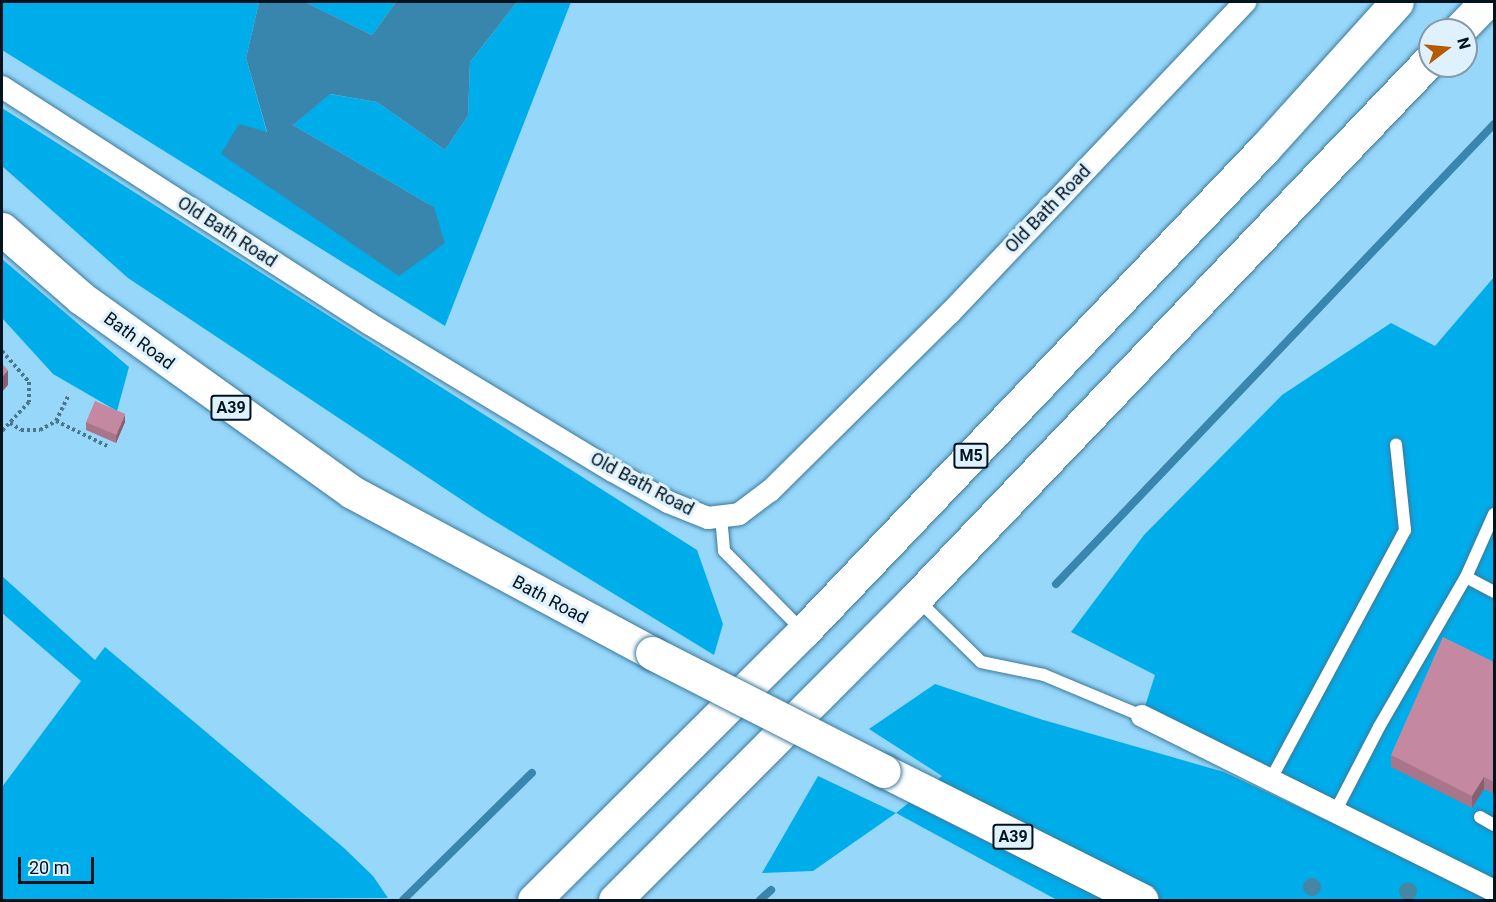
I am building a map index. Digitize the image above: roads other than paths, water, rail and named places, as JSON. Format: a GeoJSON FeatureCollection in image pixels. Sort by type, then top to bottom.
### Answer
{"type":"FeatureCollection","features":[{"type":"Feature","properties":{"kind":"main road","name":"M5"},"geometry":{"type":"LineString","coordinates":[[534,900],[804,631],[1256,158],[1397,2]]}},
{"type":"Feature","properties":{"kind":"main road"},"geometry":{"type":"LineString","coordinates":[[1471,18],[1486,2]]}},
{"type":"Feature","properties":{"kind":"main road"},"geometry":{"type":"LineString","coordinates":[[615,900],[916,598],[1418,73]]}},
{"type":"Feature","properties":{"kind":"main road","name":"Bath Road"},"geometry":{"type":"LineString","coordinates":[[2,229],[90,304],[352,492],[652,653],[1142,900]]}},
{"type":"Feature","properties":{"kind":"street","name":"Old Bath Road"},"geometry":{"type":"LineString","coordinates":[[2,87],[360,318],[613,471],[668,502],[708,518],[739,514],[770,491],[950,313],[1245,2]]}},
{"type":"Feature","properties":{"kind":"street"},"geometry":{"type":"LineString","coordinates":[[1142,716],[1494,891]]}},
{"type":"Feature","properties":{"kind":"lane"},"geometry":{"type":"LineString","coordinates":[[1271,779],[1405,530],[1396,444]]}},
{"type":"Feature","properties":{"kind":"lane"},"geometry":{"type":"LineString","coordinates":[[1335,812],[1379,727],[1466,577],[1494,514]]}},
{"type":"Feature","properties":{"kind":"lane"},"geometry":{"type":"LineString","coordinates":[[721,516],[724,551],[804,631]]}},
{"type":"Feature","properties":{"kind":"lane"},"geometry":{"type":"LineString","coordinates":[[1466,577],[1494,592]]}},
{"type":"Feature","properties":{"kind":"lane"},"geometry":{"type":"LineString","coordinates":[[916,598],[981,662],[1044,675],[1142,716]]}},
{"type":"Feature","properties":{"kind":"lane"},"geometry":{"type":"LineString","coordinates":[[1480,817],[1494,825]]}},
{"type":"Feature","properties":{"kind":"waterway"},"geometry":{"type":"LineString","coordinates":[[1056,584],[1494,124]]}},
{"type":"Feature","properties":{"kind":"waterway"},"geometry":{"type":"LineString","coordinates":[[403,900],[532,773]]}},
{"type":"Feature","properties":{"kind":"waterway"},"geometry":{"type":"LineString","coordinates":[[760,900],[771,890]]}}]}
